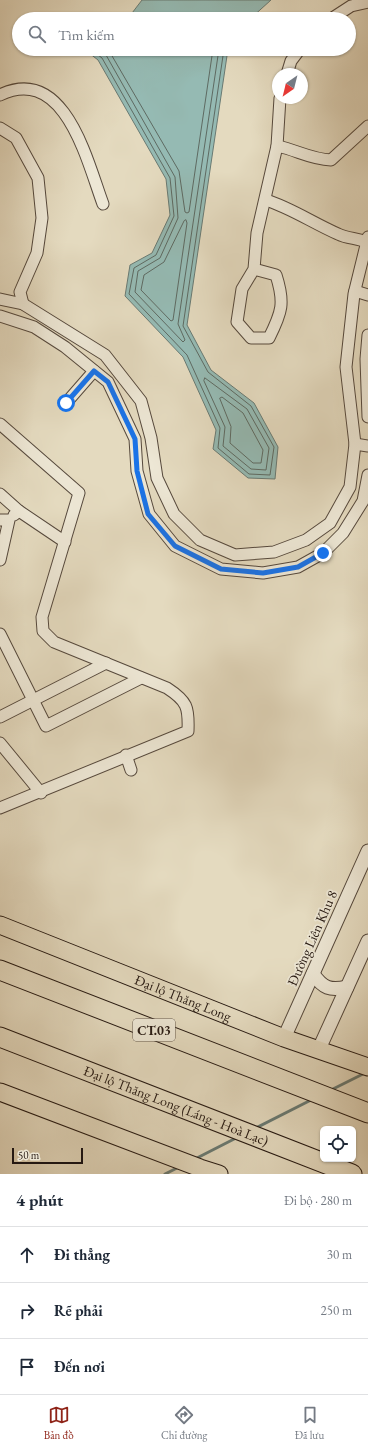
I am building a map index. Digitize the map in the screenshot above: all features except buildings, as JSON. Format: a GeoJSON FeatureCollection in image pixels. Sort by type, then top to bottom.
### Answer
{"type":"FeatureCollection","features":[{"type":"Feature","properties":{"kind":"highway","name":"CT.03"},"geometry":{"type":"LineString","coordinates":[[0,970],[368,1113]]}},
{"type":"Feature","properties":{"kind":"highway","name":"Đại lộ Thăng Long (Láng - Hoà Lạc)"},"geometry":{"type":"LineString","coordinates":[[0,1037],[352,1174]]}},
{"type":"Feature","properties":{"kind":"main road","name":"Đại lộ Thăng Long"},"geometry":{"type":"LineString","coordinates":[[0,925],[284,1038],[319,1048],[363,1065]]}},
{"type":"Feature","properties":{"kind":"main road"},"geometry":{"type":"LineString","coordinates":[[0,1092],[219,1174]]}},
{"type":"Feature","properties":{"kind":"street"},"geometry":{"type":"LineString","coordinates":[[342,12],[351,6],[368,2]]}},
{"type":"Feature","properties":{"kind":"street"},"geometry":{"type":"LineString","coordinates":[[289,68],[295,56]]}},
{"type":"Feature","properties":{"kind":"street"},"geometry":{"type":"LineString","coordinates":[[0,95],[11,90],[33,90],[59,104],[75,128],[103,204]]}},
{"type":"Feature","properties":{"kind":"street"},"geometry":{"type":"LineString","coordinates":[[254,269],[276,275],[282,295],[279,318],[269,338],[251,338],[237,322],[242,289],[254,269],[257,233],[266,200],[277,146],[280,104]]}},
{"type":"Feature","properties":{"kind":"street"},"geometry":{"type":"LineString","coordinates":[[277,146],[291,148],[315,159],[331,160],[368,126]]}},
{"type":"Feature","properties":{"kind":"street"},"geometry":{"type":"LineString","coordinates":[[0,128],[16,138],[38,178],[42,218],[37,253],[20,292],[23,304]]}},
{"type":"Feature","properties":{"kind":"street"},"geometry":{"type":"LineString","coordinates":[[0,299],[23,304],[105,355],[141,401],[151,438],[157,478],[174,514],[200,540],[235,555],[274,552],[306,540],[330,523],[350,486],[355,444],[346,367],[355,291],[367,240],[340,236],[284,206],[266,200]]}},
{"type":"Feature","properties":{"kind":"street"},"geometry":{"type":"LineString","coordinates":[[355,291],[368,296]]}},
{"type":"Feature","properties":{"kind":"street"},"geometry":{"type":"LineString","coordinates":[[0,316],[34,327],[65,347],[108,382],[135,439],[137,471],[148,514],[175,546],[221,569],[263,573],[298,567],[323,553],[343,533],[364,500],[368,475]]}},
{"type":"Feature","properties":{"kind":"street"},"geometry":{"type":"LineString","coordinates":[[368,335],[366,358],[368,417]]}},
{"type":"Feature","properties":{"kind":"street"},"geometry":{"type":"LineString","coordinates":[[66,403],[94,371]]}},
{"type":"Feature","properties":{"kind":"street"},"geometry":{"type":"LineString","coordinates":[[0,424],[79,493],[42,617],[43,631],[54,642],[167,688],[182,698],[188,712],[188,731],[126,755],[41,793],[0,808]]}},
{"type":"Feature","properties":{"kind":"street"},"geometry":{"type":"LineString","coordinates":[[355,444],[368,446]]}},
{"type":"Feature","properties":{"kind":"street"},"geometry":{"type":"LineString","coordinates":[[137,471],[154,456]]}},
{"type":"Feature","properties":{"kind":"street"},"geometry":{"type":"LineString","coordinates":[[0,494],[19,510],[64,542]]}},
{"type":"Feature","properties":{"kind":"street"},"geometry":{"type":"LineString","coordinates":[[0,560],[4,520],[19,510]]}},
{"type":"Feature","properties":{"kind":"street"},"geometry":{"type":"LineString","coordinates":[[0,634],[34,699],[46,726],[141,678]]}},
{"type":"Feature","properties":{"kind":"street"},"geometry":{"type":"LineString","coordinates":[[0,717],[106,663]]}},
{"type":"Feature","properties":{"kind":"street"},"geometry":{"type":"LineString","coordinates":[[0,743],[41,793]]}},
{"type":"Feature","properties":{"kind":"street"},"geometry":{"type":"LineString","coordinates":[[126,755],[131,770]]}},
{"type":"Feature","properties":{"kind":"street","name":"Đường Liên Khu 8"},"geometry":{"type":"LineString","coordinates":[[284,1038],[368,851]]}},
{"type":"Feature","properties":{"kind":"street"},"geometry":{"type":"LineString","coordinates":[[319,1048],[368,941]]}},
{"type":"Feature","properties":{"kind":"street"},"geometry":{"type":"LineString","coordinates":[[313,974],[320,984],[335,990],[347,987]]}},
{"type":"Feature","properties":{"kind":"water"},"geometry":{"type":"Polygon","coordinates":[[[142,0],[271,0],[258,12],[133,12],[142,0]]]}},
{"type":"Feature","properties":{"kind":"water"},"geometry":{"type":"Polygon","coordinates":[[[93,56],[227,56],[187,325],[211,370],[254,403],[278,447],[275,479],[248,478],[213,449],[216,430],[183,357],[125,296],[130,265],[152,253],[170,215],[166,179],[98,60],[93,56]]]}},
{"type":"Feature","properties":{"kind":"waterway"},"geometry":{"type":"LineString","coordinates":[[329,1091],[365,1073]]}},
{"type":"Feature","properties":{"kind":"waterway"},"geometry":{"type":"LineString","coordinates":[[254,1129],[313,1099]]}},
{"type":"Feature","properties":{"kind":"waterway"},"geometry":{"type":"LineString","coordinates":[[195,1159],[238,1137]]}},
{"type":"Feature","properties":{"kind":"waterway"},"geometry":{"type":"LineString","coordinates":[[165,1174],[179,1167]]}},
{"type":"Feature","properties":{"kind":"route"},"geometry":{"type":"LineString","coordinates":[[66,403],[94,371],[108,382],[135,439],[137,471],[148,514],[175,546],[221,569],[263,573],[298,567],[323,553]]}}]}
